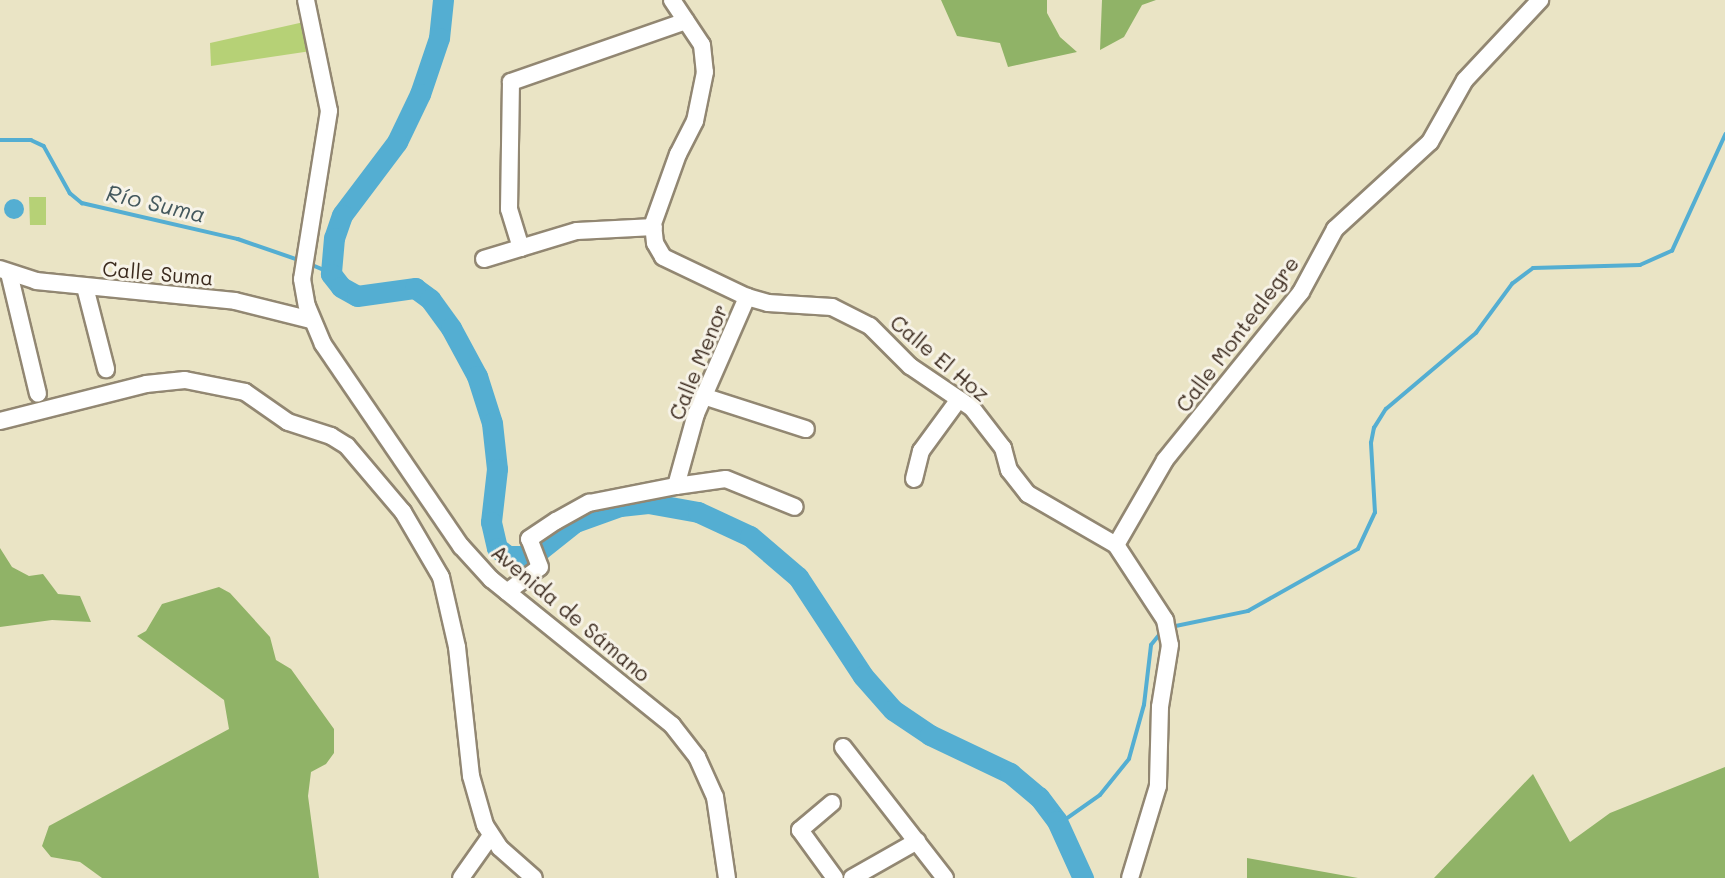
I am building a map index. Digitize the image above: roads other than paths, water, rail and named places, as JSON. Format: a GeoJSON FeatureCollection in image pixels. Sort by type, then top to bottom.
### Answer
{"type":"FeatureCollection","features":[{"type":"Feature","properties":{"kind":"street","name":"Avenida de Sámano"},"geometry":{"type":"LineString","coordinates":[[306,0],[328,111],[302,279],[311,320],[337,367],[461,546],[508,593],[672,725],[689,747],[715,797],[727,878]]}},
{"type":"Feature","properties":{"kind":"street"},"geometry":{"type":"LineString","coordinates":[[484,259],[577,231],[654,227],[703,91],[702,46],[672,0]]}},
{"type":"Feature","properties":{"kind":"street","name":"Calle Montealegre"},"geometry":{"type":"LineString","coordinates":[[1116,545],[1165,460],[1301,292],[1335,229],[1430,142],[1465,80],[1540,0]]}},
{"type":"Feature","properties":{"kind":"street"},"geometry":{"type":"LineString","coordinates":[[521,248],[509,209],[511,82],[686,21]]}},
{"type":"Feature","properties":{"kind":"street","name":"Calle El Hoz"},"geometry":{"type":"LineString","coordinates":[[654,227],[663,257],[678,268],[768,303],[832,307],[853,315],[910,366],[972,408],[1003,448],[1009,470],[1028,494],[1116,545],[1168,626],[1160,707],[1158,786],[1130,878]]}},
{"type":"Feature","properties":{"kind":"street"},"geometry":{"type":"LineString","coordinates":[[4,271],[38,394]]}},
{"type":"Feature","properties":{"kind":"street","name":"Calle Suma"},"geometry":{"type":"LineString","coordinates":[[4,271],[85,287],[235,301],[311,320]]}},
{"type":"Feature","properties":{"kind":"street"},"geometry":{"type":"LineString","coordinates":[[85,287],[106,369]]}},
{"type":"Feature","properties":{"kind":"street","name":"Calle Menor"},"geometry":{"type":"LineString","coordinates":[[676,486],[704,397],[747,297]]}},
{"type":"Feature","properties":{"kind":"street"},"geometry":{"type":"LineString","coordinates":[[0,421],[146,384],[185,380],[245,392],[288,422],[331,436],[347,446],[403,512],[442,578],[457,647],[471,776],[490,836],[534,878]]}},
{"type":"Feature","properties":{"kind":"street"},"geometry":{"type":"LineString","coordinates":[[704,397],[806,429]]}},
{"type":"Feature","properties":{"kind":"street"},"geometry":{"type":"LineString","coordinates":[[914,479],[921,451],[959,399]]}},
{"type":"Feature","properties":{"kind":"street"},"geometry":{"type":"LineString","coordinates":[[508,593],[540,567],[529,538],[589,503],[726,479],[795,507]]}},
{"type":"Feature","properties":{"kind":"street"},"geometry":{"type":"LineString","coordinates":[[843,747],[945,878]]}},
{"type":"Feature","properties":{"kind":"street"},"geometry":{"type":"LineString","coordinates":[[832,803],[800,830],[835,878]]}},
{"type":"Feature","properties":{"kind":"street"},"geometry":{"type":"LineString","coordinates":[[461,878],[490,836]]}},
{"type":"Feature","properties":{"kind":"street"},"geometry":{"type":"LineString","coordinates":[[852,878],[916,841]]}},
{"type":"Feature","properties":{"kind":"water"},"geometry":{"type":"Polygon","coordinates":[[[14,199],[21,202],[24,209],[21,216],[14,219],[7,216],[4,209],[7,202],[14,199]]]}},
{"type":"Feature","properties":{"kind":"waterway"},"geometry":{"type":"LineString","coordinates":[[443,0],[439,38],[420,94],[397,142],[342,215],[334,238],[331,274],[341,287],[357,296],[415,288],[430,299],[451,328],[477,376],[492,423],[497,469],[491,522],[497,548],[508,556],[524,556],[541,549],[575,522],[620,506],[648,503],[698,512],[750,536],[798,577],[863,676],[893,710],[930,735],[1010,773],[1039,797],[1057,821],[1083,878]]}},
{"type":"Feature","properties":{"kind":"waterway"},"geometry":{"type":"LineString","coordinates":[[1171,627],[1248,611],[1358,549],[1375,513],[1371,443],[1374,428],[1386,409],[1476,333],[1512,284],[1533,268],[1640,265],[1672,251],[1725,135]]}},
{"type":"Feature","properties":{"kind":"waterway","name":"Río Suma"},"geometry":{"type":"LineString","coordinates":[[0,140],[31,140],[44,146],[70,193],[82,203],[238,239],[299,260]]}},
{"type":"Feature","properties":{"kind":"waterway","name":"Río Suma"},"geometry":{"type":"LineString","coordinates":[[310,264],[331,273]]}},
{"type":"Feature","properties":{"kind":"waterway"},"geometry":{"type":"LineString","coordinates":[[1059,824],[1100,795],[1129,759],[1144,705],[1151,645],[1163,630]]}}]}
